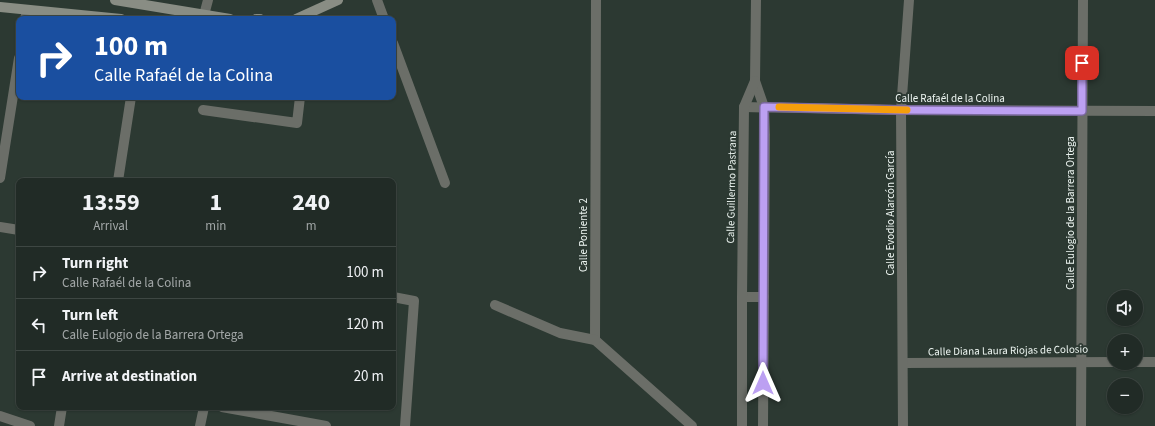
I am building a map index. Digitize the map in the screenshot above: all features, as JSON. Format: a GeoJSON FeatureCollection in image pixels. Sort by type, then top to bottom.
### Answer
{"type":"FeatureCollection","features":[{"type":"Feature","properties":{"kind":"main road"},"geometry":{"type":"LineString","coordinates":[[115,0],[147,2],[210,16]]}},
{"type":"Feature","properties":{"kind":"main road"},"geometry":{"type":"LineString","coordinates":[[310,16],[338,0]]}},
{"type":"Feature","properties":{"kind":"main road"},"geometry":{"type":"LineString","coordinates":[[0,7],[26,15],[50,16]]}},
{"type":"Feature","properties":{"kind":"street"},"geometry":{"type":"LineString","coordinates":[[204,15],[208,0]]}},
{"type":"Feature","properties":{"kind":"street"},"geometry":{"type":"LineString","coordinates":[[377,0],[383,16]]}},
{"type":"Feature","properties":{"kind":"street","name":"Calle Poniente 2"},"geometry":{"type":"LineString","coordinates":[[595,340],[596,0]]}},
{"type":"Feature","properties":{"kind":"street","name":"Calle Guillermo Pastrana"},"geometry":{"type":"LineString","coordinates":[[756,0],[755,81],[764,107],[763,426]]}},
{"type":"Feature","properties":{"kind":"street","name":"Calle Evodio Alarcón García"},"geometry":{"type":"LineString","coordinates":[[903,426],[901,110],[909,0]]}},
{"type":"Feature","properties":{"kind":"street","name":"Calle Eulogio de la Barrera Ortega"},"geometry":{"type":"LineString","coordinates":[[1081,426],[1083,0]]}},
{"type":"Feature","properties":{"kind":"street"},"geometry":{"type":"LineString","coordinates":[[396,51],[445,183]]}},
{"type":"Feature","properties":{"kind":"street"},"geometry":{"type":"LineString","coordinates":[[0,178],[16,77]]}},
{"type":"Feature","properties":{"kind":"street","name":"Calle Guillermo Pastrana"},"geometry":{"type":"LineString","coordinates":[[742,426],[744,107],[755,81]]}},
{"type":"Feature","properties":{"kind":"street"},"geometry":{"type":"LineString","coordinates":[[118,178],[131,100]]}},
{"type":"Feature","properties":{"kind":"street"},"geometry":{"type":"LineString","coordinates":[[203,110],[297,123],[300,100]]}},
{"type":"Feature","properties":{"kind":"street","name":"Calle Rafaél de la Colina"},"geometry":{"type":"LineString","coordinates":[[744,107],[901,110],[1155,111]]}},
{"type":"Feature","properties":{"kind":"street"},"geometry":{"type":"LineString","coordinates":[[0,227],[16,230]]}},
{"type":"Feature","properties":{"kind":"street"},"geometry":{"type":"LineString","coordinates":[[742,297],[764,297]]}},
{"type":"Feature","properties":{"kind":"street"},"geometry":{"type":"LineString","coordinates":[[396,298],[414,301],[405,426]]}},
{"type":"Feature","properties":{"kind":"street"},"geometry":{"type":"LineString","coordinates":[[495,305],[560,333],[595,340],[692,426]]}},
{"type":"Feature","properties":{"kind":"street","name":"Calle Diana Laura Riojas de Colosio"},"geometry":{"type":"LineString","coordinates":[[903,363],[1107,362]]}},
{"type":"Feature","properties":{"kind":"street"},"geometry":{"type":"LineString","coordinates":[[1143,362],[1155,362]]}},
{"type":"Feature","properties":{"kind":"street"},"geometry":{"type":"LineString","coordinates":[[59,426],[62,410]]}},
{"type":"Feature","properties":{"kind":"street"},"geometry":{"type":"LineString","coordinates":[[200,426],[203,410]]}},
{"type":"Feature","properties":{"kind":"street"},"geometry":{"type":"LineString","coordinates":[[238,410],[326,426]]}},
{"type":"Feature","properties":{"kind":"street"},"geometry":{"type":"LineString","coordinates":[[0,416],[30,426]]}},
{"type":"Feature","properties":{"kind":"slow traffic"},"geometry":{"type":"LineString","coordinates":[[779,107],[907,110]]}},
{"type":"Feature","properties":{"kind":"route"},"geometry":{"type":"LineString","coordinates":[[763,383],[764,107],[901,110],[1082,111],[1082,63]]}}]}
